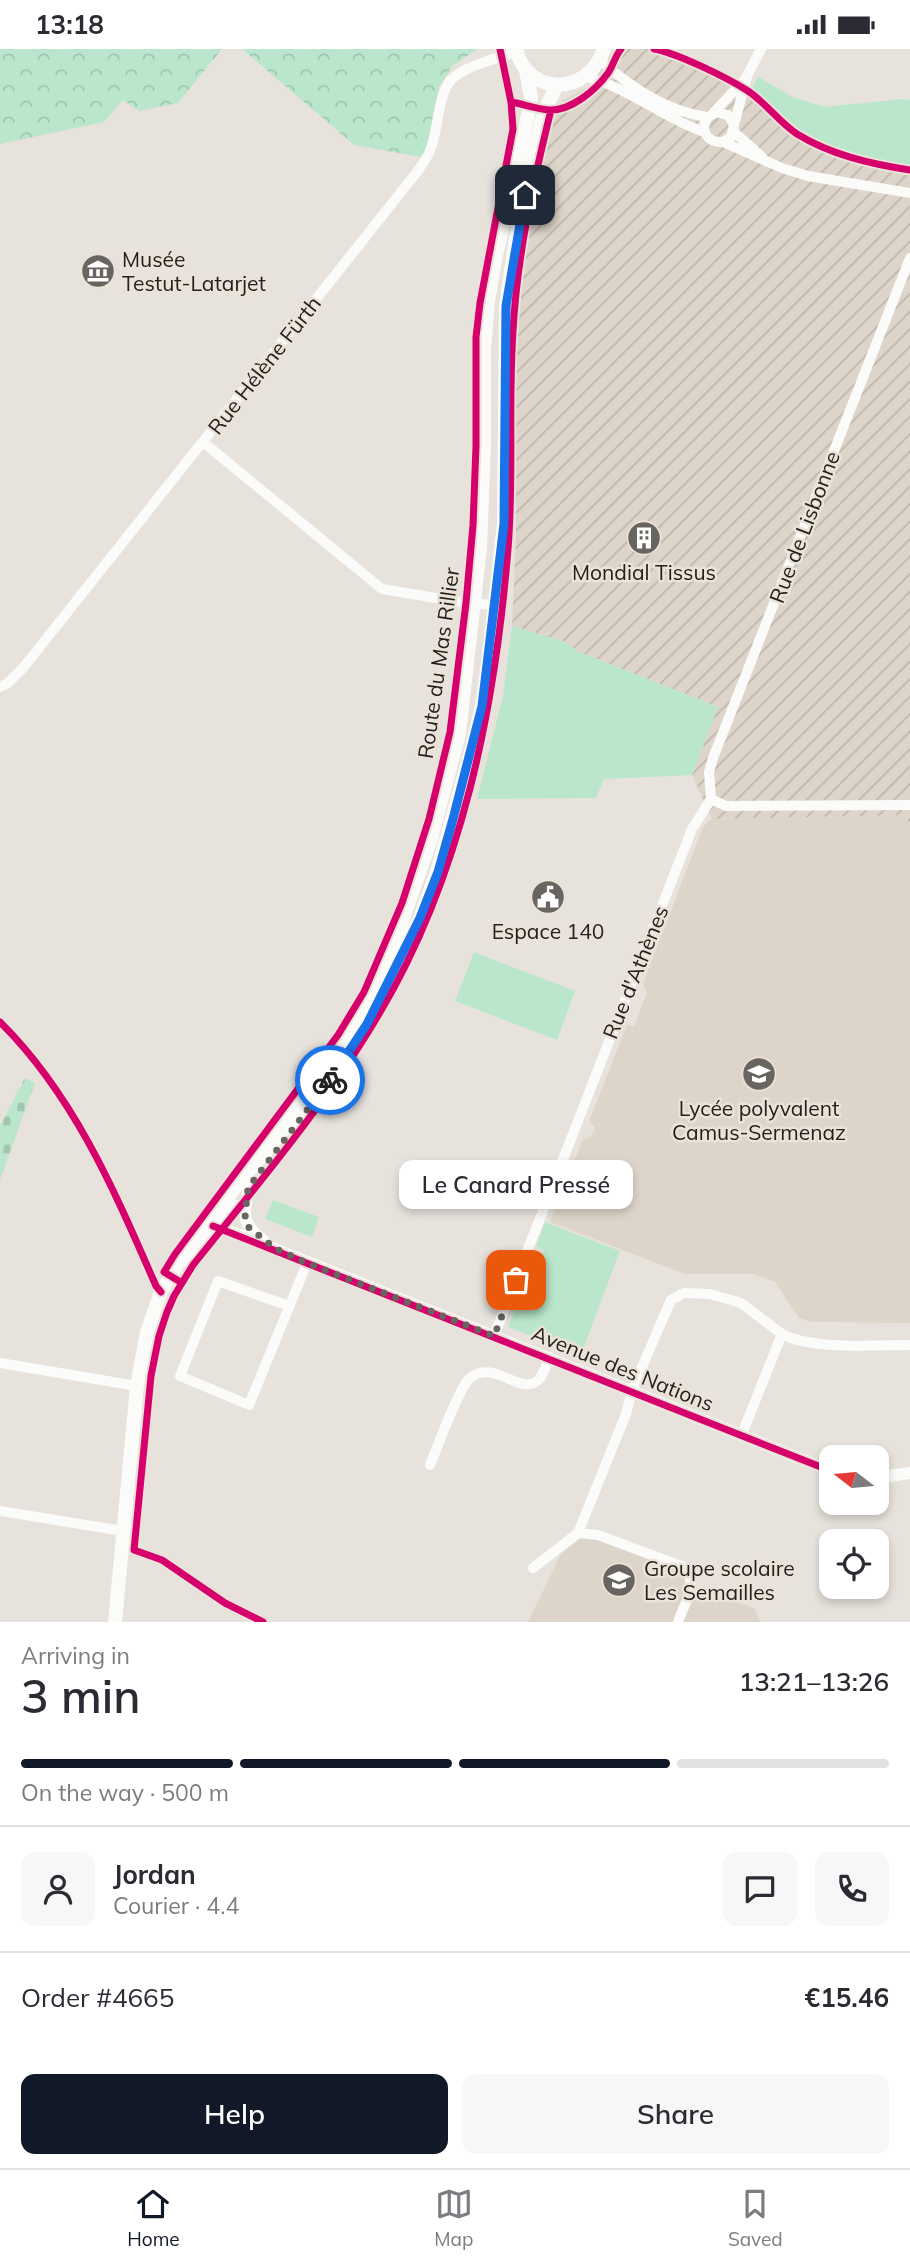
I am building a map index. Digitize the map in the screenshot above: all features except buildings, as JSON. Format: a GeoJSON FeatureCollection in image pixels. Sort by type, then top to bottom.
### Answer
{"type":"FeatureCollection","features":[{"type":"Feature","properties":{"kind":"main road"},"geometry":{"type":"LineString","coordinates":[[516,51],[526,70],[535,78],[557,85],[586,77],[602,54]]}},
{"type":"Feature","properties":{"kind":"main road","name":"Route du Mas Rillier"},"geometry":{"type":"LineString","coordinates":[[115,1622],[137,1386],[147,1332],[161,1292],[337,1053],[370,997],[392,950],[429,842],[459,734],[480,548],[488,300],[530,106],[526,70]]}},
{"type":"Feature","properties":{"kind":"main road","name":"Route du Mas Rillier"},"geometry":{"type":"LineString","coordinates":[[211,1224],[248,1188],[327,1084],[367,1024],[420,918],[438,872],[482,706],[504,524],[506,306],[516,237],[533,153],[545,109],[557,85]]}},
{"type":"Feature","properties":{"kind":"street"},"geometry":{"type":"LineString","coordinates":[[723,142],[734,129],[747,76],[761,49]]}},
{"type":"Feature","properties":{"kind":"street","name":"Rue Hélène Fürth"},"geometry":{"type":"LineString","coordinates":[[0,687],[23,668],[417,172],[431,148],[440,105],[450,81],[478,65],[516,51]]}},
{"type":"Feature","properties":{"kind":"street"},"geometry":{"type":"LineString","coordinates":[[602,54],[646,94],[668,106],[689,115],[724,113],[731,118],[734,129],[764,158],[782,169]]}},
{"type":"Feature","properties":{"kind":"street"},"geometry":{"type":"LineString","coordinates":[[704,132],[704,124],[710,115],[747,76]]}},
{"type":"Feature","properties":{"kind":"street"},"geometry":{"type":"LineString","coordinates":[[586,77],[603,81],[685,125],[704,132],[714,142],[723,142],[782,169],[910,193]]}},
{"type":"Feature","properties":{"kind":"street","name":"Rue de Lisbonne"},"geometry":{"type":"LineString","coordinates":[[711,799],[709,772],[713,758],[910,258]]}},
{"type":"Feature","properties":{"kind":"street"},"geometry":{"type":"LineString","coordinates":[[204,442],[382,589],[495,605]]}},
{"type":"Feature","properties":{"kind":"street"},"geometry":{"type":"LineString","coordinates":[[711,799],[726,806],[910,805]]}},
{"type":"Feature","properties":{"kind":"street","name":"Rue d'Athènes"},"geometry":{"type":"LineString","coordinates":[[494,1336],[692,829],[711,799]]}},
{"type":"Feature","properties":{"kind":"street"},"geometry":{"type":"LineString","coordinates":[[0,1022],[67,1104],[113,1191],[161,1292]]}},
{"type":"Feature","properties":{"kind":"street","name":"Avenue des Nations"},"geometry":{"type":"LineString","coordinates":[[248,1188],[245,1215],[247,1226],[276,1249]]}},
{"type":"Feature","properties":{"kind":"street","name":"Avenue des Nations"},"geometry":{"type":"LineString","coordinates":[[211,1224],[819,1466]]}},
{"type":"Feature","properties":{"kind":"street"},"geometry":{"type":"LineString","coordinates":[[289,1306],[218,1281],[180,1376],[249,1405],[307,1263]]}},
{"type":"Feature","properties":{"kind":"street"},"geometry":{"type":"LineString","coordinates":[[533,1568],[578,1533],[622,1425],[632,1390],[670,1300],[684,1293],[710,1294],[741,1303],[782,1334],[813,1343],[910,1345]]}},
{"type":"Feature","properties":{"kind":"street"},"geometry":{"type":"LineString","coordinates":[[742,1434],[782,1334]]}},
{"type":"Feature","properties":{"kind":"street"},"geometry":{"type":"LineString","coordinates":[[430,1465],[467,1380],[483,1371],[526,1385],[534,1383],[539,1380],[549,1357]]}},
{"type":"Feature","properties":{"kind":"street"},"geometry":{"type":"LineString","coordinates":[[0,1363],[137,1386]]}},
{"type":"Feature","properties":{"kind":"street"},"geometry":{"type":"LineString","coordinates":[[889,1476],[910,1473]]}},
{"type":"Feature","properties":{"kind":"street"},"geometry":{"type":"LineString","coordinates":[[0,1511],[123,1531]]}},
{"type":"Feature","properties":{"kind":"street"},"geometry":{"type":"LineString","coordinates":[[578,1533],[598,1535],[684,1567],[693,1585],[678,1622]]}},
{"type":"Feature","properties":{"kind":"shaded area"},"geometry":{"type":"Polygon","coordinates":[[[614,49],[665,49],[689,58],[752,88],[795,125],[870,159],[910,166],[910,828],[907,825],[909,815],[712,819],[692,775],[718,707],[577,651],[565,642],[512,626],[516,537],[516,338],[530,216],[556,113],[563,100],[592,85],[614,49]]]}},
{"type":"Feature","properties":{"kind":"shaded area","name":"Lycée polyvalent Camus-Sermenaz"},"geometry":{"type":"Polygon","coordinates":[[[910,815],[910,1323],[812,1322],[799,1318],[775,1282],[753,1274],[685,1274],[550,1222],[582,1141],[592,1135],[595,1128],[589,1121],[627,1025],[635,1025],[647,992],[643,984],[703,827],[712,819],[910,815]]]}},
{"type":"Feature","properties":{"kind":"shaded area","name":"Groupe scolaire Les Semailles"},"geometry":{"type":"Polygon","coordinates":[[[586,1534],[688,1574],[693,1585],[754,1608],[760,1622],[528,1622],[561,1554],[586,1534]]]}},
{"type":"Feature","properties":{"kind":"green space"},"geometry":{"type":"Polygon","coordinates":[[[0,49],[222,49],[178,103],[139,111],[123,100],[104,122],[0,144],[0,49]]]}},
{"type":"Feature","properties":{"kind":"green space"},"geometry":{"type":"Polygon","coordinates":[[[242,49],[478,49],[453,65],[439,87],[426,158],[354,145],[242,49]]]}},
{"type":"Feature","properties":{"kind":"green space"},"geometry":{"type":"Polygon","coordinates":[[[758,77],[793,97],[824,107],[910,100],[910,166],[850,152],[807,134],[782,116],[752,88],[758,77]]]}},
{"type":"Feature","properties":{"kind":"green space"},"geometry":{"type":"Polygon","coordinates":[[[512,626],[565,642],[577,651],[718,707],[692,775],[604,779],[596,798],[477,799],[503,696],[512,626]]]}},
{"type":"Feature","properties":{"kind":"green space"},"geometry":{"type":"Polygon","coordinates":[[[474,952],[575,991],[557,1040],[455,1001],[474,952]]]}},
{"type":"Feature","properties":{"kind":"green space"},"geometry":{"type":"Polygon","coordinates":[[[25,1078],[35,1083],[0,1180],[0,1126],[25,1078]]]}},
{"type":"Feature","properties":{"kind":"green space"},"geometry":{"type":"Polygon","coordinates":[[[273,1200],[319,1217],[312,1237],[265,1219],[273,1200]]]}},
{"type":"Feature","properties":{"kind":"green space"},"geometry":{"type":"Polygon","coordinates":[[[545,1222],[620,1251],[582,1352],[575,1349],[574,1352],[508,1327],[515,1309],[521,1311],[544,1250],[536,1246],[545,1222]]]}},
{"type":"Feature","properties":{"kind":"cycle path"},"geometry":{"type":"LineString","coordinates":[[182,1283],[164,1272],[175,1254],[338,1035],[364,992],[402,903],[429,819],[450,732],[466,603],[473,525],[476,337],[480,303],[513,129],[511,102],[500,49]]}},
{"type":"Feature","properties":{"kind":"cycle path"},"geometry":{"type":"LineString","coordinates":[[511,102],[549,110],[566,107],[603,80],[621,49]]}},
{"type":"Feature","properties":{"kind":"cycle path"},"geometry":{"type":"LineString","coordinates":[[654,49],[689,61],[739,86],[755,96],[790,129],[824,148],[852,158],[910,170]]}},
{"type":"Feature","properties":{"kind":"cycle path"},"geometry":{"type":"LineString","coordinates":[[263,1622],[225,1603],[162,1560],[134,1550],[151,1376],[159,1336],[174,1296],[193,1265],[291,1143],[337,1080],[379,1014],[408,961],[453,848],[470,789],[494,670],[510,522],[515,303],[527,220],[551,110]]}},
{"type":"Feature","properties":{"kind":"cycle path"},"geometry":{"type":"LineString","coordinates":[[0,1022],[26,1050],[71,1113],[108,1180],[161,1292]]}},
{"type":"Feature","properties":{"kind":"cycle path"},"geometry":{"type":"LineString","coordinates":[[213,1226],[819,1466]]}},
{"type":"Feature","properties":{"kind":"way so far"},"geometry":{"type":"LineString","coordinates":[[330,1080],[248,1188],[245,1215],[247,1226],[276,1249],[307,1263],[494,1336],[516,1280]]}},
{"type":"Feature","properties":{"kind":"place","name":"Musée Testut-Latarjet"},"geometry":{"type":"Point","coordinates":[98,271]}},
{"type":"Feature","properties":{"kind":"place","name":"Mondial Tissus"},"geometry":{"type":"Point","coordinates":[644,538]}},
{"type":"Feature","properties":{"kind":"place","name":"Espace 140"},"geometry":{"type":"Point","coordinates":[548,897]}},
{"type":"Feature","properties":{"kind":"place","name":"Lycée polyvalent Camus-Sermenaz"},"geometry":{"type":"Point","coordinates":[759,1074]}},
{"type":"Feature","properties":{"kind":"place","name":"Le Canard Pressé"},"geometry":{"type":"Point","coordinates":[516,1280]}},
{"type":"Feature","properties":{"kind":"place","name":"Groupe scolaire Les Semailles"},"geometry":{"type":"Point","coordinates":[619,1580]}},
{"type":"Feature","properties":{"kind":"route"},"geometry":{"type":"LineString","coordinates":[[330,1080],[367,1024],[420,918],[438,872],[482,706],[504,524],[506,306],[525,195]]}}]}
